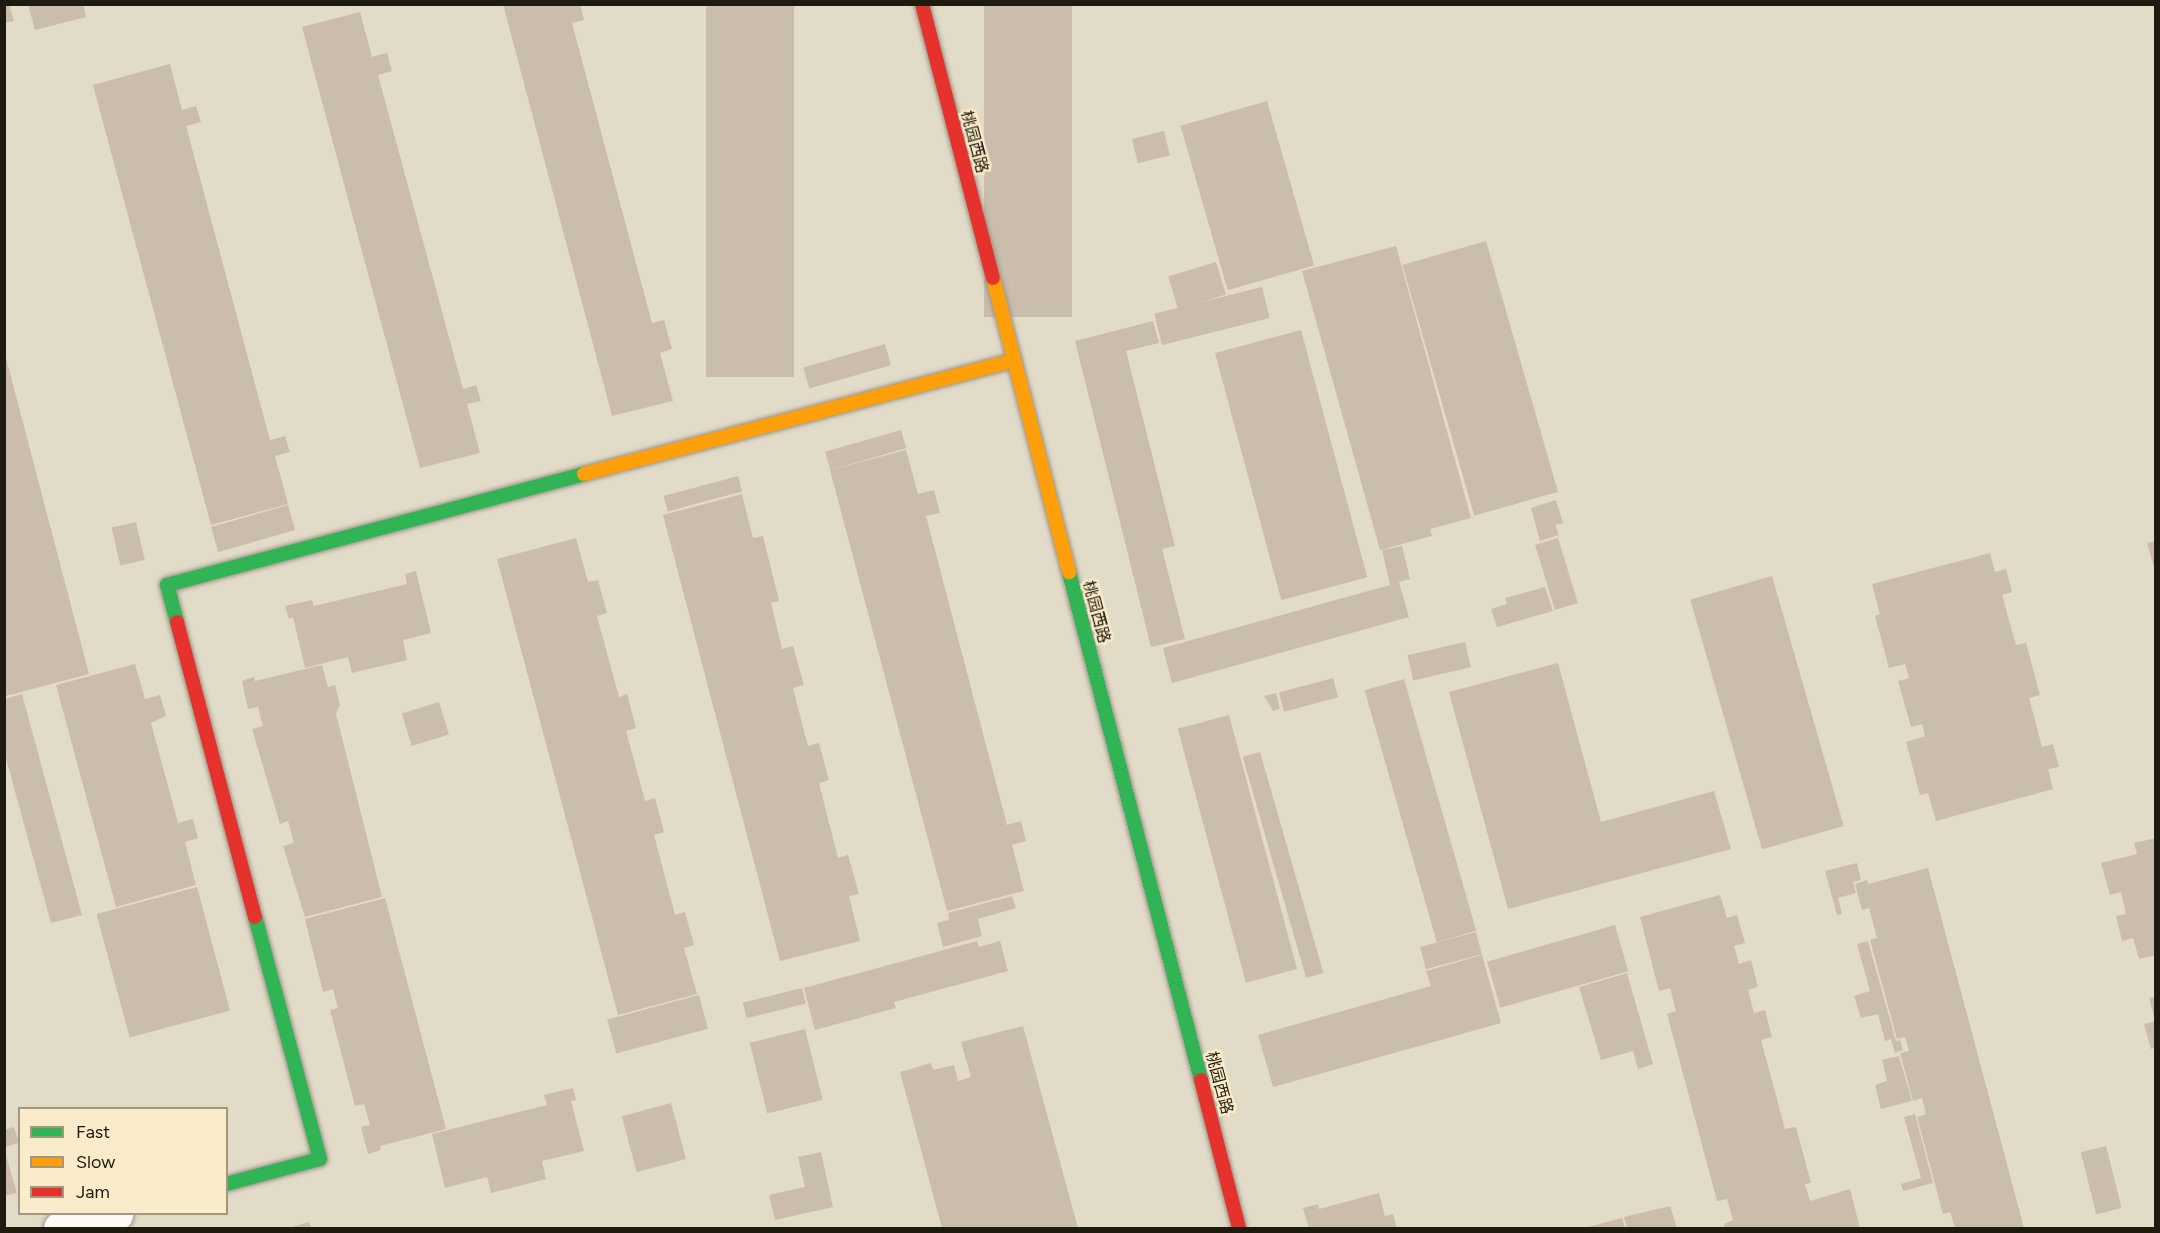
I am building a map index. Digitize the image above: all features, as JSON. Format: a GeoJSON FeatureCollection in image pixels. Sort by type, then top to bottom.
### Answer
{"type":"FeatureCollection","features":[{"type":"Feature","properties":{"kind":"street","name":"桃园西路"},"geometry":{"type":"LineString","coordinates":[[922,4],[1239,1228]]}},
{"type":"Feature","properties":{"kind":"street"},"geometry":{"type":"LineString","coordinates":[[228,1183],[320,1159],[167,585],[1014,360]]}},
{"type":"Feature","properties":{"kind":"street"},"geometry":{"type":"LineString","coordinates":[[60,1228],[112,1215]]}},
{"type":"Feature","properties":{"kind":"building"},"geometry":{"type":"Polygon","coordinates":[[[4,4],[9,4],[14,21],[4,23],[4,4]]]}},
{"type":"Feature","properties":{"kind":"building"},"geometry":{"type":"Polygon","coordinates":[[[28,4],[83,4],[86,17],[35,30],[28,4]]]}},
{"type":"Feature","properties":{"kind":"building"},"geometry":{"type":"Polygon","coordinates":[[[503,4],[580,4],[584,20],[572,23],[652,323],[664,320],[672,349],[660,353],[673,401],[612,416],[503,4]]]}},
{"type":"Feature","properties":{"kind":"building"},"geometry":{"type":"Polygon","coordinates":[[[706,4],[794,4],[794,377],[706,377],[706,4]]]}},
{"type":"Feature","properties":{"kind":"building"},"geometry":{"type":"Polygon","coordinates":[[[984,4],[1072,4],[1072,317],[984,317],[984,4]]]}},
{"type":"Feature","properties":{"kind":"building"},"geometry":{"type":"Polygon","coordinates":[[[360,12],[372,57],[387,53],[392,71],[378,75],[463,389],[476,385],[481,401],[467,404],[480,453],[420,468],[302,27],[360,12]]]}},
{"type":"Feature","properties":{"kind":"building"},"geometry":{"type":"Polygon","coordinates":[[[170,64],[182,110],[196,106],[201,122],[186,126],[270,440],[285,436],[290,452],[275,456],[288,504],[211,525],[93,85],[170,64]]]}},
{"type":"Feature","properties":{"kind":"building"},"geometry":{"type":"Polygon","coordinates":[[[1267,101],[1314,265],[1228,290],[1180,126],[1267,101]]]}},
{"type":"Feature","properties":{"kind":"building"},"geometry":{"type":"Polygon","coordinates":[[[1164,131],[1170,155],[1138,163],[1132,139],[1164,131]]]}},
{"type":"Feature","properties":{"kind":"building"},"geometry":{"type":"Polygon","coordinates":[[[1486,241],[1558,492],[1474,516],[1402,265],[1486,241]]]}},
{"type":"Feature","properties":{"kind":"building"},"geometry":{"type":"Polygon","coordinates":[[[1396,246],[1471,518],[1430,529],[1432,536],[1380,550],[1302,271],[1396,246]]]}},
{"type":"Feature","properties":{"kind":"building"},"geometry":{"type":"Polygon","coordinates":[[[1216,262],[1226,295],[1178,309],[1168,277],[1216,262]]]}},
{"type":"Feature","properties":{"kind":"building"},"geometry":{"type":"Polygon","coordinates":[[[1262,287],[1270,318],[1162,345],[1154,314],[1262,287]]]}},
{"type":"Feature","properties":{"kind":"building"},"geometry":{"type":"Polygon","coordinates":[[[1153,321],[1159,343],[1126,351],[1175,546],[1162,549],[1185,639],[1151,647],[1075,341],[1153,321]]]}},
{"type":"Feature","properties":{"kind":"building"},"geometry":{"type":"Polygon","coordinates":[[[1301,330],[1367,577],[1281,600],[1215,353],[1301,330]]]}},
{"type":"Feature","properties":{"kind":"building"},"geometry":{"type":"Polygon","coordinates":[[[885,344],[891,365],[809,389],[803,367],[885,344]]]}},
{"type":"Feature","properties":{"kind":"building"},"geometry":{"type":"Polygon","coordinates":[[[5,354],[89,674],[6,696],[4,689],[5,354]]]}},
{"type":"Feature","properties":{"kind":"building"},"geometry":{"type":"Polygon","coordinates":[[[901,430],[906,448],[830,470],[825,452],[901,430]]]}},
{"type":"Feature","properties":{"kind":"building"},"geometry":{"type":"Polygon","coordinates":[[[906,450],[918,494],[934,490],[940,513],[926,516],[1007,825],[1021,821],[1026,841],[1012,845],[1024,891],[947,911],[830,470],[906,450]]]}},
{"type":"Feature","properties":{"kind":"building"},"geometry":{"type":"Polygon","coordinates":[[[738,476],[742,491],[668,511],[664,496],[738,476]]]}},
{"type":"Feature","properties":{"kind":"building"},"geometry":{"type":"Polygon","coordinates":[[[742,494],[753,538],[763,536],[779,601],[771,603],[782,649],[793,646],[804,685],[793,688],[808,746],[819,743],[829,780],[819,783],[838,858],[848,855],[859,894],[849,896],[860,941],[780,961],[663,515],[742,494]]]}},
{"type":"Feature","properties":{"kind":"building"},"geometry":{"type":"Polygon","coordinates":[[[1556,500],[1563,523],[1555,525],[1559,535],[1540,541],[1531,508],[1556,500]]]}},
{"type":"Feature","properties":{"kind":"building"},"geometry":{"type":"Polygon","coordinates":[[[288,505],[295,530],[218,552],[211,527],[288,505]]]}},
{"type":"Feature","properties":{"kind":"building"},"geometry":{"type":"Polygon","coordinates":[[[136,522],[145,560],[120,566],[112,528],[136,522]]]}},
{"type":"Feature","properties":{"kind":"building"},"geometry":{"type":"Polygon","coordinates":[[[576,538],[588,582],[598,580],[607,613],[597,616],[619,697],[627,694],[636,728],[626,731],[645,801],[655,798],[664,832],[654,835],[675,915],[685,912],[694,945],[684,948],[697,994],[618,1015],[497,559],[576,538]]]}},
{"type":"Feature","properties":{"kind":"building"},"geometry":{"type":"Polygon","coordinates":[[[1558,538],[1578,603],[1555,610],[1535,545],[1558,538]]]}},
{"type":"Feature","properties":{"kind":"building"},"geometry":{"type":"Polygon","coordinates":[[[2156,541],[2156,571],[2155,571],[2147,543],[2156,541]]]}},
{"type":"Feature","properties":{"kind":"building"},"geometry":{"type":"Polygon","coordinates":[[[1402,546],[1410,579],[1399,582],[1409,617],[1172,683],[1163,648],[1390,585],[1382,550],[1402,546]]]}},
{"type":"Feature","properties":{"kind":"building"},"geometry":{"type":"Polygon","coordinates":[[[1990,553],[1995,572],[2006,569],[2012,592],[2002,595],[2016,645],[2026,643],[2040,695],[2029,698],[2042,747],[2053,744],[2059,767],[2048,769],[2053,789],[1936,821],[1928,793],[1920,795],[1906,742],[1925,736],[1922,724],[1911,727],[1898,681],[1909,678],[1905,664],[1889,668],[1875,616],[1880,614],[1872,584],[1990,553]]]}},
{"type":"Feature","properties":{"kind":"building"},"geometry":{"type":"Polygon","coordinates":[[[416,571],[431,633],[403,640],[407,660],[352,673],[348,657],[305,668],[293,617],[289,619],[285,606],[312,600],[314,606],[407,584],[405,574],[416,571]]]}},
{"type":"Feature","properties":{"kind":"building"},"geometry":{"type":"Polygon","coordinates":[[[1772,576],[1844,826],[1762,849],[1690,599],[1772,576]]]}},
{"type":"Feature","properties":{"kind":"building"},"geometry":{"type":"Polygon","coordinates":[[[1545,587],[1553,611],[1497,627],[1491,609],[1507,604],[1505,598],[1545,587]]]}},
{"type":"Feature","properties":{"kind":"building"},"geometry":{"type":"Polygon","coordinates":[[[1465,642],[1471,667],[1413,681],[1408,655],[1465,642]]]}},
{"type":"Feature","properties":{"kind":"building"},"geometry":{"type":"Polygon","coordinates":[[[1558,663],[1601,822],[1714,791],[1731,849],[1508,909],[1449,692],[1558,663]]]}},
{"type":"Feature","properties":{"kind":"building"},"geometry":{"type":"Polygon","coordinates":[[[135,664],[145,699],[160,695],[166,716],[151,723],[178,823],[193,819],[198,838],[185,842],[196,885],[116,907],[56,685],[135,664]]]}},
{"type":"Feature","properties":{"kind":"building"},"geometry":{"type":"Polygon","coordinates":[[[322,665],[328,687],[335,685],[340,705],[336,714],[382,897],[305,917],[283,846],[294,843],[288,821],[280,824],[252,729],[263,726],[258,707],[248,709],[242,681],[254,677],[255,681],[322,665]]]}},
{"type":"Feature","properties":{"kind":"building"},"geometry":{"type":"Polygon","coordinates":[[[1333,678],[1338,697],[1284,712],[1279,692],[1333,678]]]}},
{"type":"Feature","properties":{"kind":"building"},"geometry":{"type":"Polygon","coordinates":[[[1404,679],[1476,931],[1437,942],[1365,690],[1404,679]]]}},
{"type":"Feature","properties":{"kind":"building"},"geometry":{"type":"Polygon","coordinates":[[[1276,693],[1280,709],[1273,711],[1264,696],[1276,693]]]}},
{"type":"Feature","properties":{"kind":"building"},"geometry":{"type":"Polygon","coordinates":[[[22,694],[82,915],[51,923],[4,751],[4,699],[22,694]]]}},
{"type":"Feature","properties":{"kind":"building"},"geometry":{"type":"Polygon","coordinates":[[[439,702],[449,735],[412,746],[402,713],[439,702]]]}},
{"type":"Feature","properties":{"kind":"building"},"geometry":{"type":"Polygon","coordinates":[[[1229,715],[1297,969],[1246,983],[1178,729],[1229,715]]]}},
{"type":"Feature","properties":{"kind":"building"},"geometry":{"type":"Polygon","coordinates":[[[1260,752],[1323,973],[1306,978],[1243,757],[1260,752]]]}},
{"type":"Feature","properties":{"kind":"building"},"geometry":{"type":"Polygon","coordinates":[[[2156,838],[2156,955],[2139,959],[2133,938],[2122,941],[2116,916],[2126,914],[2121,892],[2110,895],[2101,863],[2137,854],[2134,843],[2156,838]]]}},
{"type":"Feature","properties":{"kind":"building"},"geometry":{"type":"Polygon","coordinates":[[[1857,863],[1861,880],[1853,882],[1856,893],[1838,898],[1842,914],[1837,915],[1825,871],[1857,863]]]}},
{"type":"Feature","properties":{"kind":"building"},"geometry":{"type":"Polygon","coordinates":[[[1928,868],[2024,1228],[1955,1228],[1950,1212],[1943,1214],[1917,1117],[1926,1114],[1922,1098],[1913,1101],[1900,1053],[1909,1051],[1905,1037],[1897,1039],[1870,940],[1877,938],[1869,908],[1862,910],[1855,884],[1867,880],[1868,884],[1928,868]]]}},
{"type":"Feature","properties":{"kind":"building"},"geometry":{"type":"Polygon","coordinates":[[[197,887],[230,1011],[130,1038],[97,914],[197,887]]]}},
{"type":"Feature","properties":{"kind":"building"},"geometry":{"type":"Polygon","coordinates":[[[1720,895],[1727,918],[1737,915],[1745,943],[1734,946],[1739,964],[1751,960],[1758,987],[1748,990],[1754,1013],[1765,1010],[1772,1037],[1761,1040],[1785,1129],[1796,1127],[1811,1183],[1805,1184],[1810,1201],[1850,1189],[1860,1228],[1725,1228],[1724,1224],[1733,1220],[1727,1199],[1717,1201],[1667,1014],[1676,1011],[1670,988],[1659,991],[1640,917],[1720,895]]]}},
{"type":"Feature","properties":{"kind":"building"},"geometry":{"type":"Polygon","coordinates":[[[1012,896],[1016,908],[978,919],[982,936],[943,947],[937,923],[949,920],[948,913],[1012,896]]]}},
{"type":"Feature","properties":{"kind":"building"},"geometry":{"type":"Polygon","coordinates":[[[385,898],[446,1129],[380,1146],[381,1150],[368,1154],[361,1127],[370,1125],[364,1104],[355,1106],[330,1010],[338,1008],[333,989],[323,992],[305,919],[385,898]]]}},
{"type":"Feature","properties":{"kind":"building"},"geometry":{"type":"Polygon","coordinates":[[[1615,925],[1628,971],[1500,1008],[1487,962],[1615,925]]]}},
{"type":"Feature","properties":{"kind":"building"},"geometry":{"type":"Polygon","coordinates":[[[1476,932],[1482,954],[1426,969],[1420,947],[1476,932]]]}},
{"type":"Feature","properties":{"kind":"building"},"geometry":{"type":"Polygon","coordinates":[[[977,941],[979,947],[1000,941],[1008,971],[894,1002],[896,1008],[815,1030],[804,988],[977,941]]]}},
{"type":"Feature","properties":{"kind":"building"},"geometry":{"type":"Polygon","coordinates":[[[1868,941],[1896,1041],[1900,1040],[1903,1050],[1895,1053],[1891,1039],[1885,1041],[1878,1014],[1861,1018],[1854,996],[1870,991],[1857,944],[1868,941]]]}},
{"type":"Feature","properties":{"kind":"building"},"geometry":{"type":"Polygon","coordinates":[[[1482,955],[1501,1023],[1273,1087],[1258,1035],[1431,986],[1426,971],[1482,955]]]}},
{"type":"Feature","properties":{"kind":"building"},"geometry":{"type":"Polygon","coordinates":[[[1627,973],[1653,1064],[1638,1069],[1633,1051],[1601,1060],[1579,987],[1627,973]]]}},
{"type":"Feature","properties":{"kind":"building"},"geometry":{"type":"Polygon","coordinates":[[[802,988],[806,1004],[747,1018],[743,1003],[802,988]]]}},
{"type":"Feature","properties":{"kind":"building"},"geometry":{"type":"Polygon","coordinates":[[[699,995],[708,1029],[616,1053],[607,1020],[699,995]]]}},
{"type":"Feature","properties":{"kind":"building"},"geometry":{"type":"Polygon","coordinates":[[[2156,996],[2156,1020],[2155,1020],[2149,998],[2156,996]]]}},
{"type":"Feature","properties":{"kind":"building"},"geometry":{"type":"Polygon","coordinates":[[[2156,1021],[2156,1047],[2151,1049],[2144,1024],[2156,1021]]]}},
{"type":"Feature","properties":{"kind":"building"},"geometry":{"type":"Polygon","coordinates":[[[1023,1026],[1078,1228],[942,1228],[900,1072],[931,1063],[933,1070],[954,1065],[958,1081],[971,1077],[961,1042],[1023,1026]]]}},
{"type":"Feature","properties":{"kind":"building"},"geometry":{"type":"Polygon","coordinates":[[[805,1029],[823,1100],[767,1114],[750,1043],[805,1029]]]}},
{"type":"Feature","properties":{"kind":"building"},"geometry":{"type":"Polygon","coordinates":[[[1899,1056],[1912,1101],[1881,1109],[1875,1085],[1887,1081],[1882,1060],[1899,1056]]]}},
{"type":"Feature","properties":{"kind":"building"},"geometry":{"type":"Polygon","coordinates":[[[573,1088],[576,1100],[571,1101],[584,1151],[542,1161],[546,1179],[491,1193],[487,1177],[445,1188],[432,1134],[547,1105],[544,1095],[573,1088]]]}},
{"type":"Feature","properties":{"kind":"building"},"geometry":{"type":"Polygon","coordinates":[[[671,1103],[686,1159],[637,1172],[622,1116],[671,1103]]]}},
{"type":"Feature","properties":{"kind":"building"},"geometry":{"type":"Polygon","coordinates":[[[1915,1114],[1933,1183],[1903,1191],[1901,1184],[1921,1178],[1904,1117],[1915,1114]]]}},
{"type":"Feature","properties":{"kind":"building"},"geometry":{"type":"Polygon","coordinates":[[[14,1127],[18,1143],[4,1147],[4,1130],[14,1127]]]}},
{"type":"Feature","properties":{"kind":"building"},"geometry":{"type":"Polygon","coordinates":[[[2106,1146],[2121,1208],[2096,1214],[2081,1152],[2106,1146]]]}},
{"type":"Feature","properties":{"kind":"building"},"geometry":{"type":"Polygon","coordinates":[[[4,1149],[17,1193],[4,1196],[4,1149]]]}},
{"type":"Feature","properties":{"kind":"building"},"geometry":{"type":"Polygon","coordinates":[[[821,1152],[833,1207],[775,1220],[769,1195],[805,1187],[798,1157],[821,1152]]]}},
{"type":"Feature","properties":{"kind":"building"},"geometry":{"type":"Polygon","coordinates":[[[1379,1193],[1385,1216],[1393,1214],[1397,1228],[1309,1228],[1303,1208],[1318,1204],[1319,1209],[1379,1193]]]}},
{"type":"Feature","properties":{"kind":"building"},"geometry":{"type":"Polygon","coordinates":[[[1670,1206],[1677,1228],[1627,1228],[1624,1217],[1670,1206]]]}},
{"type":"Feature","properties":{"kind":"building"},"geometry":{"type":"Polygon","coordinates":[[[1622,1218],[1625,1228],[1584,1228],[1622,1218]]]}},
{"type":"Feature","properties":{"kind":"building"},"geometry":{"type":"Polygon","coordinates":[[[309,1222],[311,1228],[289,1228],[309,1222]]]}},
{"type":"Feature","properties":{"kind":"traffic: fast"},"geometry":{"type":"LineString","coordinates":[[177,622],[167,585],[584,474]]}},
{"type":"Feature","properties":{"kind":"traffic: fast"},"geometry":{"type":"LineString","coordinates":[[1069,572],[1201,1080]]}},
{"type":"Feature","properties":{"kind":"traffic: fast"},"geometry":{"type":"LineString","coordinates":[[228,1183],[320,1159],[255,917]]}},
{"type":"Feature","properties":{"kind":"traffic: slow"},"geometry":{"type":"LineString","coordinates":[[993,278],[1069,572]]}},
{"type":"Feature","properties":{"kind":"traffic: slow"},"geometry":{"type":"LineString","coordinates":[[584,474],[1014,360]]}},
{"type":"Feature","properties":{"kind":"traffic: jam"},"geometry":{"type":"LineString","coordinates":[[922,4],[993,278]]}},
{"type":"Feature","properties":{"kind":"traffic: jam"},"geometry":{"type":"LineString","coordinates":[[177,622],[255,917]]}},
{"type":"Feature","properties":{"kind":"traffic: jam"},"geometry":{"type":"LineString","coordinates":[[1201,1080],[1239,1228]]}}]}
